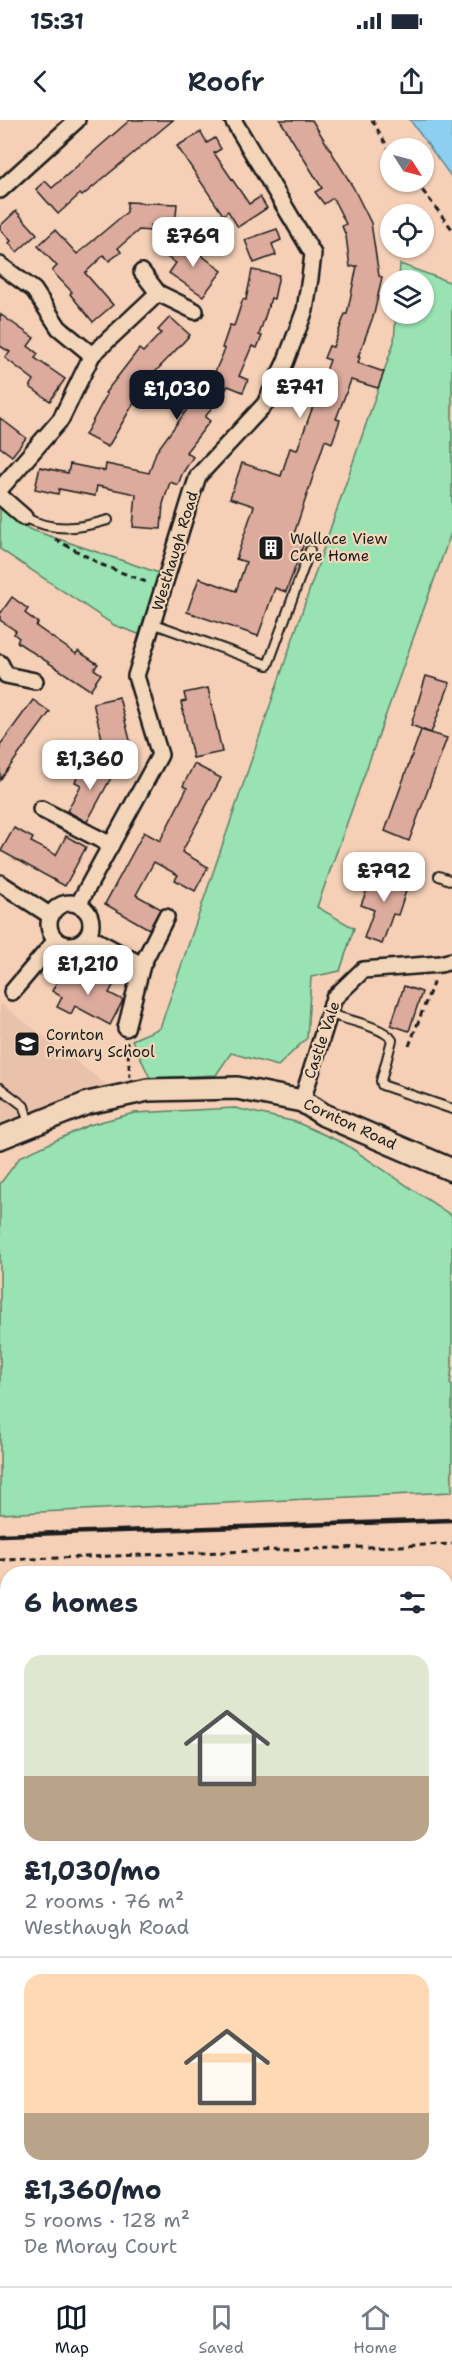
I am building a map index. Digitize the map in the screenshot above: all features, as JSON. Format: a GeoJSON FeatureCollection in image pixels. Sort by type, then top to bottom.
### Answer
{"type":"FeatureCollection","features":[{"type":"Feature","properties":{"kind":"main road","name":"Cornton Road"},"geometry":{"type":"LineString","coordinates":[[0,1138],[88,1103],[132,1093],[148,1090],[237,1088],[302,1101],[324,1115],[452,1170]]}},
{"type":"Feature","properties":{"kind":"street"},"geometry":{"type":"LineString","coordinates":[[0,190],[77,120]]}},
{"type":"Feature","properties":{"kind":"street","name":"Westhaugh Road"},"geometry":{"type":"LineString","coordinates":[[111,845],[160,755],[136,676],[198,476],[265,404],[285,363],[304,310],[310,278],[313,254],[233,120]]}},
{"type":"Feature","properties":{"kind":"street"},"geometry":{"type":"LineString","coordinates":[[0,265],[34,290],[59,328],[92,355]]}},
{"type":"Feature","properties":{"kind":"street"},"geometry":{"type":"LineString","coordinates":[[142,272],[158,293],[195,311]]}},
{"type":"Feature","properties":{"kind":"street"},"geometry":{"type":"LineString","coordinates":[[0,489],[61,419],[92,355],[158,293]]}},
{"type":"Feature","properties":{"kind":"street"},"geometry":{"type":"LineString","coordinates":[[0,496],[24,517]]}},
{"type":"Feature","properties":{"kind":"street"},"geometry":{"type":"LineString","coordinates":[[2,674],[35,681]]}},
{"type":"Feature","properties":{"kind":"street"},"geometry":{"type":"LineString","coordinates":[[40,809],[111,845],[78,905]]}},
{"type":"Feature","properties":{"kind":"street"},"geometry":{"type":"LineString","coordinates":[[0,883],[51,916]]}},
{"type":"Feature","properties":{"kind":"street"},"geometry":{"type":"LineString","coordinates":[[66,904],[78,905],[90,918],[88,936],[76,944],[62,944],[56,940],[50,929],[51,916],[55,910],[66,904]]}},
{"type":"Feature","properties":{"kind":"street"},"geometry":{"type":"LineString","coordinates":[[126,1028],[142,965],[166,916]]}},
{"type":"Feature","properties":{"kind":"street"},"geometry":{"type":"LineString","coordinates":[[88,936],[142,965]]}},
{"type":"Feature","properties":{"kind":"street"},"geometry":{"type":"LineString","coordinates":[[12,992],[56,940]]}},
{"type":"Feature","properties":{"kind":"street","name":"Castle Vale"},"geometry":{"type":"LineString","coordinates":[[302,1101],[334,998],[363,970],[446,963]]}},
{"type":"Feature","properties":{"kind":"lane"},"geometry":{"type":"LineString","coordinates":[[24,517],[39,525],[60,528],[82,528],[108,520]]}},
{"type":"Feature","properties":{"kind":"lane"},"geometry":{"type":"LineString","coordinates":[[152,623],[268,665],[310,550]]}},
{"type":"Feature","properties":{"kind":"lane"},"geometry":{"type":"LineString","coordinates":[[439,876],[452,881]]}},
{"type":"Feature","properties":{"kind":"lane"},"geometry":{"type":"LineString","coordinates":[[329,1014],[379,1030],[391,1037],[382,1085],[452,1109]]}},
{"type":"Feature","properties":{"kind":"lane"},"geometry":{"type":"LineString","coordinates":[[0,1088],[24,1106],[29,1125]]}},
{"type":"Feature","properties":{"kind":"path"},"geometry":{"type":"LineString","coordinates":[[372,120],[382,138]]}},
{"type":"Feature","properties":{"kind":"path"},"geometry":{"type":"LineString","coordinates":[[424,192],[452,229]]}},
{"type":"Feature","properties":{"kind":"path"},"geometry":{"type":"LineString","coordinates":[[50,537],[102,565],[163,588]]}},
{"type":"Feature","properties":{"kind":"path"},"geometry":{"type":"LineString","coordinates":[[409,1046],[446,963]]}},
{"type":"Feature","properties":{"kind":"path"},"geometry":{"type":"LineString","coordinates":[[126,1028],[132,1093]]}},
{"type":"Feature","properties":{"kind":"path"},"geometry":{"type":"LineString","coordinates":[[0,1560],[452,1544]]}},
{"type":"Feature","properties":{"kind":"shaded area","name":"Cornton Primary School"},"geometry":{"type":"Polygon","coordinates":[[[0,1003],[108,1086],[65,1100],[0,1128],[0,1003]]]}},
{"type":"Feature","properties":{"kind":"green space"},"geometry":{"type":"Polygon","coordinates":[[[400,264],[416,270],[400,270],[400,264]]]}},
{"type":"Feature","properties":{"kind":"green space"},"geometry":{"type":"Polygon","coordinates":[[[434,276],[452,283],[452,530],[317,907],[354,928],[340,971],[311,977],[307,1038],[278,1066],[231,1053],[216,1075],[150,1078],[132,1040],[160,1028],[394,342],[395,324],[434,324],[434,276]]]}},
{"type":"Feature","properties":{"kind":"green space"},"geometry":{"type":"Polygon","coordinates":[[[0,504],[29,529],[162,574],[141,635],[114,625],[0,549],[0,504]]]}},
{"type":"Feature","properties":{"kind":"green space"},"geometry":{"type":"Polygon","coordinates":[[[235,1108],[296,1122],[345,1144],[452,1216],[450,1384],[452,1385],[452,1492],[0,1514],[0,1184],[20,1157],[89,1125],[134,1113],[235,1108]]]}},
{"type":"Feature","properties":{"kind":"water"},"geometry":{"type":"Polygon","coordinates":[[[410,120],[452,120],[452,178],[434,153],[434,138],[423,138],[410,120]]]}},
{"type":"Feature","properties":{"kind":"building"},"geometry":{"type":"Polygon","coordinates":[[[130,120],[173,120],[58,214],[36,189],[45,181],[52,188],[130,120]]]}},
{"type":"Feature","properties":{"kind":"building"},"geometry":{"type":"Polygon","coordinates":[[[280,120],[312,120],[353,187],[371,223],[380,286],[374,314],[358,357],[360,357],[358,363],[384,372],[378,388],[351,380],[336,419],[340,420],[332,443],[325,440],[294,534],[306,538],[286,592],[275,588],[258,636],[187,612],[199,578],[236,591],[246,562],[236,559],[254,506],[230,498],[242,463],[281,476],[290,448],[297,450],[330,360],[324,358],[329,346],[333,347],[345,314],[347,314],[357,266],[350,267],[346,236],[342,226],[346,224],[333,198],[324,204],[315,192],[322,188],[280,120]]]}},
{"type":"Feature","properties":{"kind":"building"},"geometry":{"type":"Polygon","coordinates":[[[201,132],[207,143],[215,138],[221,149],[214,153],[249,204],[260,197],[267,208],[238,227],[228,211],[223,215],[177,146],[201,132]]]}},
{"type":"Feature","properties":{"kind":"building"},"geometry":{"type":"Polygon","coordinates":[[[127,202],[177,204],[175,226],[151,225],[150,231],[139,230],[118,248],[121,252],[109,261],[104,255],[85,273],[113,305],[93,322],[70,294],[72,292],[52,271],[57,266],[38,246],[55,230],[77,254],[127,212],[127,202]]]}},
{"type":"Feature","properties":{"kind":"building"},"geometry":{"type":"Polygon","coordinates":[[[16,211],[37,234],[17,252],[0,229],[0,226],[16,211]]]}},
{"type":"Feature","properties":{"kind":"building"},"geometry":{"type":"Polygon","coordinates":[[[277,229],[281,240],[272,244],[276,255],[254,263],[245,240],[277,229]]]}},
{"type":"Feature","properties":{"kind":"building"},"geometry":{"type":"Polygon","coordinates":[[[180,239],[222,271],[203,296],[169,273],[176,263],[167,257],[180,239]]]}},
{"type":"Feature","properties":{"kind":"building"},"geometry":{"type":"Polygon","coordinates":[[[252,270],[279,275],[274,299],[271,298],[259,335],[262,336],[257,348],[252,346],[239,376],[248,380],[243,392],[228,386],[205,417],[210,421],[186,452],[193,457],[178,485],[170,482],[163,504],[161,529],[133,527],[136,494],[97,486],[95,496],[59,489],[58,494],[35,489],[40,467],[68,473],[70,464],[105,471],[106,464],[149,473],[156,452],[194,400],[190,397],[205,378],[210,383],[225,349],[222,348],[230,325],[234,326],[243,299],[246,300],[252,270]]]}},
{"type":"Feature","properties":{"kind":"building"},"geometry":{"type":"Polygon","coordinates":[[[0,314],[34,338],[28,346],[38,354],[35,358],[65,379],[50,401],[30,387],[34,380],[5,358],[10,352],[0,346],[0,314]]]}},
{"type":"Feature","properties":{"kind":"building"},"geometry":{"type":"Polygon","coordinates":[[[170,317],[190,335],[141,391],[108,447],[85,435],[107,394],[105,393],[139,349],[143,352],[161,333],[158,330],[170,317]]]}},
{"type":"Feature","properties":{"kind":"building"},"geometry":{"type":"Polygon","coordinates":[[[0,418],[26,438],[12,456],[0,447],[0,418]]]}},
{"type":"Feature","properties":{"kind":"building"},"geometry":{"type":"Polygon","coordinates":[[[12,597],[28,609],[25,613],[38,623],[36,626],[76,654],[78,651],[98,664],[94,669],[101,674],[90,690],[17,642],[19,638],[14,634],[16,631],[0,620],[0,614],[12,597]]]}},
{"type":"Feature","properties":{"kind":"building"},"geometry":{"type":"Polygon","coordinates":[[[426,676],[450,683],[431,733],[411,725],[426,676]]]}},
{"type":"Feature","properties":{"kind":"building"},"geometry":{"type":"Polygon","coordinates":[[[208,688],[222,752],[193,758],[181,702],[186,701],[184,693],[208,688]]]}},
{"type":"Feature","properties":{"kind":"building"},"geometry":{"type":"Polygon","coordinates":[[[119,697],[131,744],[127,745],[128,753],[107,758],[93,703],[119,697]]]}},
{"type":"Feature","properties":{"kind":"building"},"geometry":{"type":"Polygon","coordinates":[[[33,700],[50,712],[0,780],[0,745],[33,700]]]}},
{"type":"Feature","properties":{"kind":"building"},"geometry":{"type":"Polygon","coordinates":[[[421,730],[447,738],[409,841],[385,831],[421,730]]]}},
{"type":"Feature","properties":{"kind":"building"},"geometry":{"type":"Polygon","coordinates":[[[94,762],[114,772],[87,822],[67,811],[81,785],[75,782],[81,770],[87,774],[94,762]]]}},
{"type":"Feature","properties":{"kind":"building"},"geometry":{"type":"Polygon","coordinates":[[[194,764],[221,778],[182,852],[208,867],[195,891],[175,880],[178,875],[154,862],[136,895],[161,909],[149,929],[105,904],[144,832],[160,841],[187,788],[183,786],[194,764]]]}},
{"type":"Feature","properties":{"kind":"building"},"geometry":{"type":"Polygon","coordinates":[[[14,828],[33,838],[31,842],[56,855],[66,836],[86,847],[65,886],[1,851],[14,828]]]}},
{"type":"Feature","properties":{"kind":"building"},"geometry":{"type":"Polygon","coordinates":[[[389,866],[406,874],[402,886],[407,888],[398,915],[393,914],[382,944],[364,938],[374,910],[361,905],[372,876],[384,880],[389,866]]]}},
{"type":"Feature","properties":{"kind":"building"},"geometry":{"type":"Polygon","coordinates":[[[63,970],[88,982],[94,971],[115,982],[109,993],[123,1000],[110,1025],[75,1006],[71,1014],[57,1007],[62,997],[52,991],[63,970]]]}},
{"type":"Feature","properties":{"kind":"building"},"geometry":{"type":"Polygon","coordinates":[[[404,986],[422,992],[409,1031],[391,1025],[404,986]]]}},
{"type":"Feature","properties":{"kind":"railway"},"geometry":{"type":"LineString","coordinates":[[0,1535],[452,1520]]}},
{"type":"Feature","properties":{"kind":"place","name":"Wallace View Care Home"},"geometry":{"type":"Point","coordinates":[271,548]}},
{"type":"Feature","properties":{"kind":"place","name":"Cornton Primary School"},"geometry":{"type":"Point","coordinates":[27,1044]}}]}
